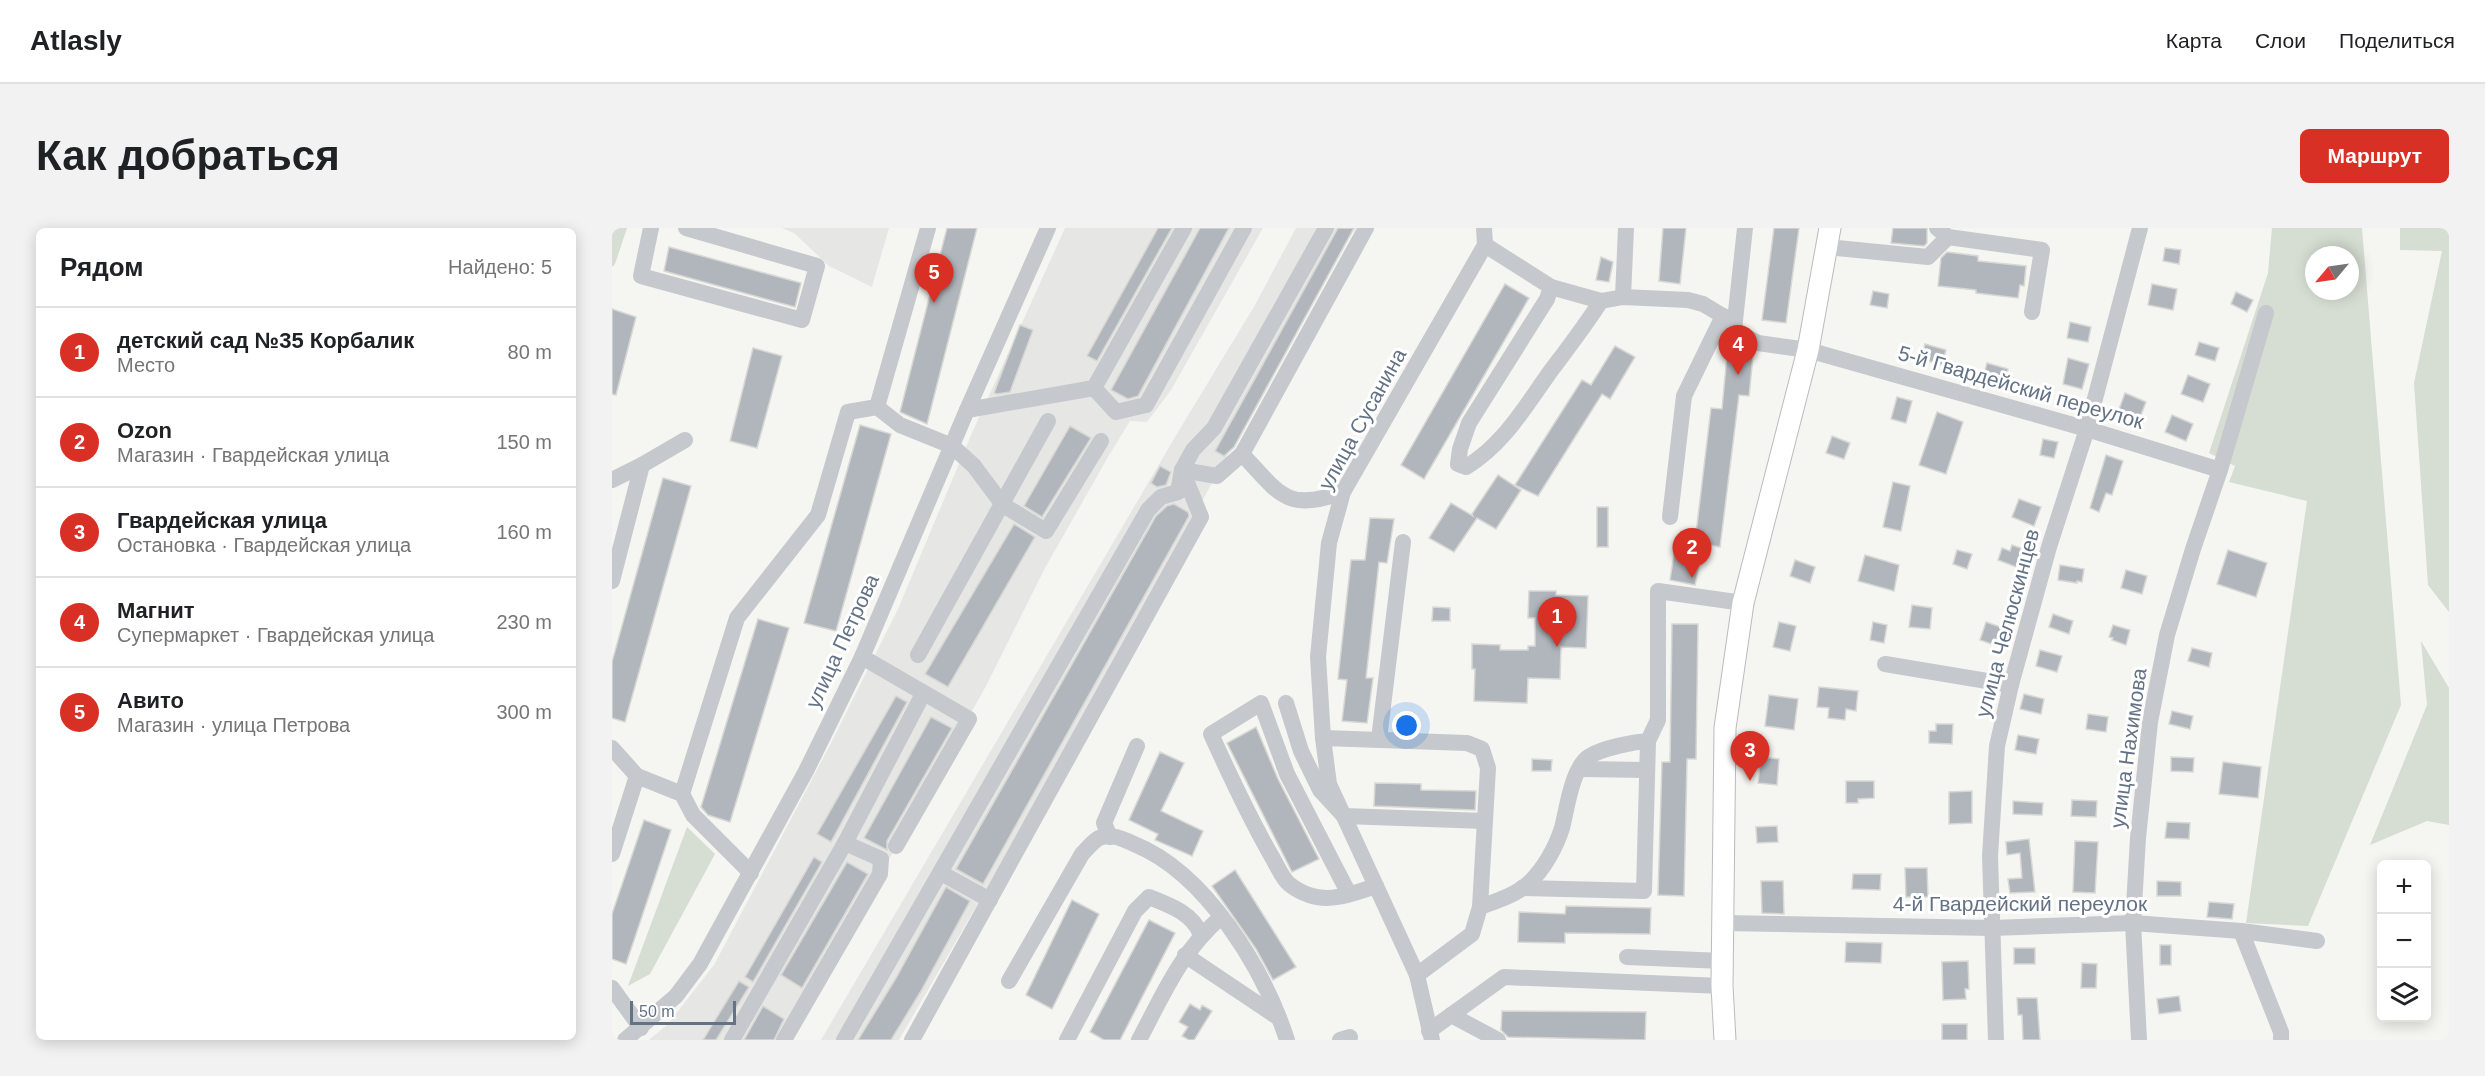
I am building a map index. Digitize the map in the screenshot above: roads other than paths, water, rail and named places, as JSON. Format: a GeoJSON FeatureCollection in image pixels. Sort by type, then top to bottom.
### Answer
{"type":"FeatureCollection","features":[{"type":"Feature","properties":{"kind":"main road"},"geometry":{"type":"LineString","coordinates":[[1725,1040],[1722,986],[1725,728],[1743,603],[1808,350],[1828,238]]}},
{"type":"Feature","properties":{"kind":"street"},"geometry":{"type":"LineString","coordinates":[[651,228],[641,276],[802,320],[817,266],[686,228]]}},
{"type":"Feature","properties":{"kind":"street"},"geometry":{"type":"LineString","coordinates":[[877,408],[928,228]]}},
{"type":"Feature","properties":{"kind":"street","name":"улица Петрова"},"geometry":{"type":"LineString","coordinates":[[625,1040],[676,996],[700,964],[806,771],[862,657],[1048,228]]}},
{"type":"Feature","properties":{"kind":"street"},"geometry":{"type":"LineString","coordinates":[[1094,388],[1184,228]]}},
{"type":"Feature","properties":{"kind":"street"},"geometry":{"type":"LineString","coordinates":[[1094,388],[1116,412],[1146,405],[1244,228]]}},
{"type":"Feature","properties":{"kind":"street"},"geometry":{"type":"LineString","coordinates":[[844,1040],[1148,510],[1161,497],[1178,492],[1182,470],[1193,450],[1214,428],[1326,228]]}},
{"type":"Feature","properties":{"kind":"street"},"geometry":{"type":"LineString","coordinates":[[1182,470],[1217,476],[1242,454],[1366,228]]}},
{"type":"Feature","properties":{"kind":"street"},"geometry":{"type":"LineString","coordinates":[[1484,228],[1485,245],[1551,287],[1600,301],[1623,297],[1688,300],[1714,309],[1734,330]]}},
{"type":"Feature","properties":{"kind":"street"},"geometry":{"type":"LineString","coordinates":[[1623,297],[1626,228]]}},
{"type":"Feature","properties":{"kind":"street"},"geometry":{"type":"LineString","coordinates":[[1734,330],[1745,228]]}},
{"type":"Feature","properties":{"kind":"street","name":"улица Челюскинцев"},"geometry":{"type":"LineString","coordinates":[[1996,1040],[1990,856],[1997,746],[2011,685],[2049,547],[2087,429],[2140,228]]}},
{"type":"Feature","properties":{"kind":"street"},"geometry":{"type":"LineString","coordinates":[[1828,238],[1928,257],[1942,232],[2042,250],[2032,312]]}},
{"type":"Feature","properties":{"kind":"street","name":"улица Сусанина"},"geometry":{"type":"LineString","coordinates":[[1430,1035],[1417,975],[1329,784],[1318,657],[1329,543],[1343,492],[1485,245]]}},
{"type":"Feature","properties":{"kind":"street"},"geometry":{"type":"LineString","coordinates":[[1551,287],[1547,299],[1469,423],[1460,449],[1458,464],[1466,467],[1484,456],[1511,426],[1586,324],[1600,301]]}},
{"type":"Feature","properties":{"kind":"street","name":"улица Нахимова"},"geometry":{"type":"LineString","coordinates":[[2139,1040],[2133,923],[2138,838],[2150,722],[2168,635],[2266,313]]}},
{"type":"Feature","properties":{"kind":"street"},"geometry":{"type":"LineString","coordinates":[[1670,517],[1684,396],[1723,316]]}},
{"type":"Feature","properties":{"kind":"street","name":"5-й Гвардейский переулок"},"geometry":{"type":"LineString","coordinates":[[1734,330],[1758,343],[1808,350],[2087,429],[2220,470]]}},
{"type":"Feature","properties":{"kind":"street"},"geometry":{"type":"LineString","coordinates":[[967,411],[1094,388]]}},
{"type":"Feature","properties":{"kind":"street"},"geometry":{"type":"LineString","coordinates":[[682,795],[737,618],[818,515],[848,412],[877,408],[900,425],[952,446],[974,466],[1003,505],[1046,531],[1101,441]]}},
{"type":"Feature","properties":{"kind":"street"},"geometry":{"type":"LineString","coordinates":[[918,655],[1048,421]]}},
{"type":"Feature","properties":{"kind":"street"},"geometry":{"type":"LineString","coordinates":[[612,480],[685,440]]}},
{"type":"Feature","properties":{"kind":"street"},"geometry":{"type":"LineString","coordinates":[[1242,454],[1287,498],[1314,500],[1343,492]]}},
{"type":"Feature","properties":{"kind":"street"},"geometry":{"type":"LineString","coordinates":[[612,581],[616,542],[642,465]]}},
{"type":"Feature","properties":{"kind":"street"},"geometry":{"type":"LineString","coordinates":[[912,1040],[1201,517],[1182,470]]}},
{"type":"Feature","properties":{"kind":"street"},"geometry":{"type":"LineString","coordinates":[[1379,739],[1403,542]]}},
{"type":"Feature","properties":{"kind":"street"},"geometry":{"type":"LineString","coordinates":[[1522,888],[1644,891],[1648,741],[1658,720],[1659,591],[1743,603]]}},
{"type":"Feature","properties":{"kind":"street"},"geometry":{"type":"LineString","coordinates":[[862,657],[969,719],[896,846]]}},
{"type":"Feature","properties":{"kind":"street"},"geometry":{"type":"LineString","coordinates":[[1885,663],[2011,685]]}},
{"type":"Feature","properties":{"kind":"street"},"geometry":{"type":"LineString","coordinates":[[732,1040],[845,843],[923,694]]}},
{"type":"Feature","properties":{"kind":"street"},"geometry":{"type":"LineString","coordinates":[[1349,894],[1287,774],[1261,703],[1211,734],[1248,816],[1288,883],[1307,895],[1321,898],[1349,894],[1376,886]]}},
{"type":"Feature","properties":{"kind":"street"},"geometry":{"type":"LineString","coordinates":[[1286,703],[1301,751],[1320,790],[1344,816],[1485,821]]}},
{"type":"Feature","properties":{"kind":"street"},"geometry":{"type":"LineString","coordinates":[[1295,730],[1379,739],[1467,743],[1482,749],[1488,768],[1480,907],[1472,934],[1417,975]]}},
{"type":"Feature","properties":{"kind":"street"},"geometry":{"type":"LineString","coordinates":[[1480,907],[1512,895],[1538,874],[1562,830],[1572,788],[1580,769],[1589,756],[1635,742],[1648,741]]}},
{"type":"Feature","properties":{"kind":"street"},"geometry":{"type":"LineString","coordinates":[[1110,837],[1104,823],[1137,746]]}},
{"type":"Feature","properties":{"kind":"street"},"geometry":{"type":"LineString","coordinates":[[612,748],[637,776],[682,795],[693,815],[750,873]]}},
{"type":"Feature","properties":{"kind":"street"},"geometry":{"type":"LineString","coordinates":[[1580,769],[1647,770]]}},
{"type":"Feature","properties":{"kind":"street"},"geometry":{"type":"LineString","coordinates":[[612,854],[637,776]]}},
{"type":"Feature","properties":{"kind":"street"},"geometry":{"type":"LineString","coordinates":[[1009,981],[1082,854],[1098,838],[1116,836],[1146,849],[1185,875],[1221,917],[1255,966],[1280,1019],[1287,1040]]}},
{"type":"Feature","properties":{"kind":"street"},"geometry":{"type":"LineString","coordinates":[[784,1040],[880,874],[881,859],[845,843]]}},
{"type":"Feature","properties":{"kind":"street"},"geometry":{"type":"LineString","coordinates":[[941,873],[990,900]]}},
{"type":"Feature","properties":{"kind":"street"},"geometry":{"type":"LineString","coordinates":[[1067,1040],[1136,911],[1149,897],[1190,917],[1197,923],[1201,935]]}},
{"type":"Feature","properties":{"kind":"street"},"geometry":{"type":"LineString","coordinates":[[1139,1040],[1185,955],[1201,935],[1221,917]]}},
{"type":"Feature","properties":{"kind":"street","name":"4-й Гвардейский переулок"},"geometry":{"type":"LineString","coordinates":[[1723,923],[1992,927],[2133,923],[2241,931],[2317,941]]}},
{"type":"Feature","properties":{"kind":"street"},"geometry":{"type":"LineString","coordinates":[[2241,931],[2281,1032],[2282,1040]]}},
{"type":"Feature","properties":{"kind":"street"},"geometry":{"type":"LineString","coordinates":[[1185,955],[1280,1019]]}},
{"type":"Feature","properties":{"kind":"street"},"geometry":{"type":"LineString","coordinates":[[1627,957],[1723,961]]}},
{"type":"Feature","properties":{"kind":"street"},"geometry":{"type":"LineString","coordinates":[[1430,1035],[1451,1015],[1504,977],[1722,986]]}},
{"type":"Feature","properties":{"kind":"street"},"geometry":{"type":"LineString","coordinates":[[614,995],[641,1028]]}},
{"type":"Feature","properties":{"kind":"street"},"geometry":{"type":"LineString","coordinates":[[1451,1015],[1498,1040]]}},
{"type":"Feature","properties":{"kind":"place","name":"Авито"},"geometry":{"type":"Point","coordinates":[934,303]}},
{"type":"Feature","properties":{"kind":"place","name":"Магнит"},"geometry":{"type":"Point","coordinates":[1738,375]}},
{"type":"Feature","properties":{"kind":"place","name":"Ozon"},"geometry":{"type":"Point","coordinates":[1692,578]}},
{"type":"Feature","properties":{"kind":"place","name":"детский сад №35 Корбалик"},"geometry":{"type":"Point","coordinates":[1557,647]}},
{"type":"Feature","properties":{"kind":"place","name":"Гвардейская улица"},"geometry":{"type":"Point","coordinates":[1750,781]}}]}
